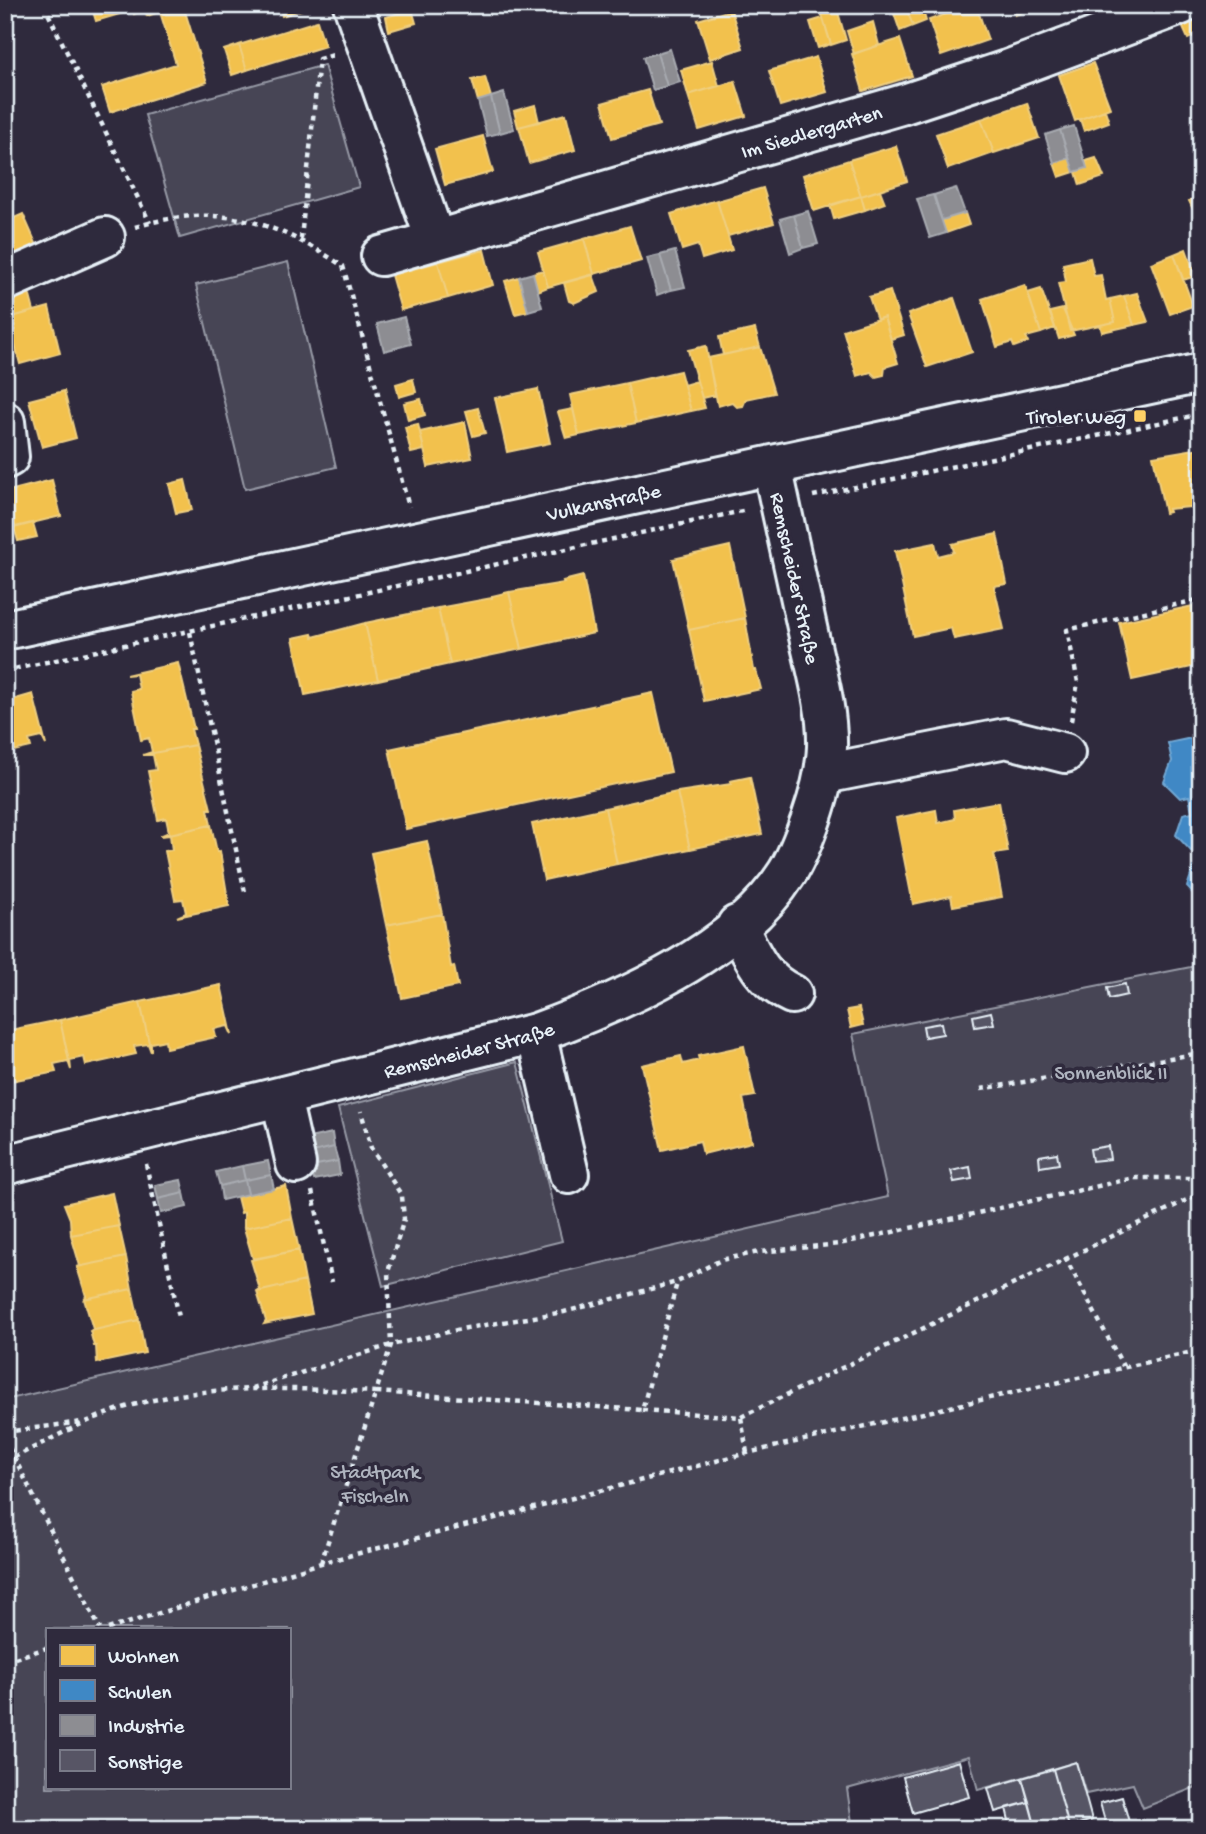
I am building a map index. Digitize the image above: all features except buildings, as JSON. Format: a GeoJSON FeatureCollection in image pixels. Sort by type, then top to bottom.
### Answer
{"type":"FeatureCollection","features":[{"type":"Feature","properties":{"kind":"street"},"geometry":{"type":"LineString","coordinates":[[353,5],[435,239]]}},
{"type":"Feature","properties":{"kind":"street","name":"Im Siedlergarten"},"geometry":{"type":"LineString","coordinates":[[382,256],[904,104],[1069,48],[1181,5]]}},
{"type":"Feature","properties":{"kind":"street"},"geometry":{"type":"LineString","coordinates":[[5,281],[105,237]]}},
{"type":"Feature","properties":{"kind":"street","name":"Vulkanstraße"},"geometry":{"type":"LineString","coordinates":[[5,630],[1201,373]]}},
{"type":"Feature","properties":{"kind":"street"},"geometry":{"type":"LineString","coordinates":[[5,422],[9,457],[5,459]]}},
{"type":"Feature","properties":{"kind":"street","name":"Remscheider Straße"},"geometry":{"type":"LineString","coordinates":[[5,1165],[536,1033],[613,1005],[676,970],[766,901],[788,872],[802,843],[824,774],[827,747],[822,695],[772,466]]}},
{"type":"Feature","properties":{"kind":"street"},"geometry":{"type":"LineString","coordinates":[[824,774],[1006,738],[1065,753]]}},
{"type":"Feature","properties":{"kind":"street"},"geometry":{"type":"LineString","coordinates":[[737,925],[765,976],[775,986],[792,994]]}},
{"type":"Feature","properties":{"kind":"street"},"geometry":{"type":"LineString","coordinates":[[536,1033],[569,1174]]}},
{"type":"Feature","properties":{"kind":"street"},"geometry":{"type":"LineString","coordinates":[[281,1098],[296,1164]]}},
{"type":"Feature","properties":{"kind":"path"},"geometry":{"type":"LineString","coordinates":[[44,5],[150,223]]}},
{"type":"Feature","properties":{"kind":"path"},"geometry":{"type":"LineString","coordinates":[[301,239],[319,59],[366,46]]}},
{"type":"Feature","properties":{"kind":"path"},"geometry":{"type":"LineString","coordinates":[[105,237],[174,216],[249,219],[301,239],[343,266],[409,507]]}},
{"type":"Feature","properties":{"kind":"path"},"geometry":{"type":"LineString","coordinates":[[5,671],[1201,414]]}},
{"type":"Feature","properties":{"kind":"path"},"geometry":{"type":"LineString","coordinates":[[1065,753],[1078,682],[1067,630],[1201,599]]}},
{"type":"Feature","properties":{"kind":"path"},"geometry":{"type":"LineString","coordinates":[[190,632],[245,892]]}},
{"type":"Feature","properties":{"kind":"path"},"geometry":{"type":"LineString","coordinates":[[981,1089],[1201,1053]]}},
{"type":"Feature","properties":{"kind":"path"},"geometry":{"type":"LineString","coordinates":[[321,1563],[391,1345],[388,1272],[404,1219],[402,1196],[371,1148],[352,1079]]}},
{"type":"Feature","properties":{"kind":"path"},"geometry":{"type":"LineString","coordinates":[[139,1133],[179,1317]]}},
{"type":"Feature","properties":{"kind":"path"},"geometry":{"type":"LineString","coordinates":[[296,1164],[309,1176],[332,1282]]}},
{"type":"Feature","properties":{"kind":"path"},"geometry":{"type":"LineString","coordinates":[[5,1462],[90,1421],[135,1404],[252,1388],[391,1345],[461,1329],[564,1312],[677,1282],[721,1260],[759,1252],[839,1244],[1134,1178],[1201,1178]]}},
{"type":"Feature","properties":{"kind":"path"},"geometry":{"type":"LineString","coordinates":[[252,1388],[376,1392],[741,1417],[1201,1193]]}},
{"type":"Feature","properties":{"kind":"path"},"geometry":{"type":"LineString","coordinates":[[1065,1257],[1123,1366]]}},
{"type":"Feature","properties":{"kind":"path"},"geometry":{"type":"LineString","coordinates":[[642,1410],[677,1282]]}},
{"type":"Feature","properties":{"kind":"path"},"geometry":{"type":"LineString","coordinates":[[111,1628],[321,1563],[747,1453],[1201,1350]]}},
{"type":"Feature","properties":{"kind":"path"},"geometry":{"type":"LineString","coordinates":[[741,1417],[747,1453]]}},
{"type":"Feature","properties":{"kind":"path"},"geometry":{"type":"LineString","coordinates":[[5,1432],[90,1421]]}},
{"type":"Feature","properties":{"kind":"path"},"geometry":{"type":"LineString","coordinates":[[5,1438],[100,1628]]}},
{"type":"Feature","properties":{"kind":"path"},"geometry":{"type":"LineString","coordinates":[[5,1661],[46,1648]]}},
{"type":"Feature","properties":{"kind":"green space"},"geometry":{"type":"Polygon","coordinates":[[[324,65],[359,187],[180,238],[145,115],[324,65]]]}},
{"type":"Feature","properties":{"kind":"green space"},"geometry":{"type":"Polygon","coordinates":[[[288,262],[336,467],[245,489],[196,285],[288,262]]]}},
{"type":"Feature","properties":{"kind":"green space"},"geometry":{"type":"Polygon","coordinates":[[[1201,965],[1201,1785],[1143,1808],[1133,1784],[1086,1794],[1076,1762],[978,1790],[969,1756],[847,1789],[853,1829],[5,1829],[5,1400],[888,1197],[853,1034],[1201,965]]]}},
{"type":"Feature","properties":{"kind":"green space"},"geometry":{"type":"Polygon","coordinates":[[[517,1062],[562,1241],[383,1286],[338,1108],[517,1062]]]}},
{"type":"Feature","properties":{"kind":"place","name":"Tiroler Weg"},"geometry":{"type":"Point","coordinates":[1140,416]}},
{"type":"Feature","properties":{"kind":"park label","name":"Sonnenblick II"},"geometry":{"type":"Point","coordinates":[1111,1072]}},
{"type":"Feature","properties":{"kind":"park label","name":"Stadtpark Fischeln"},"geometry":{"type":"Point","coordinates":[375,1483]}}]}
